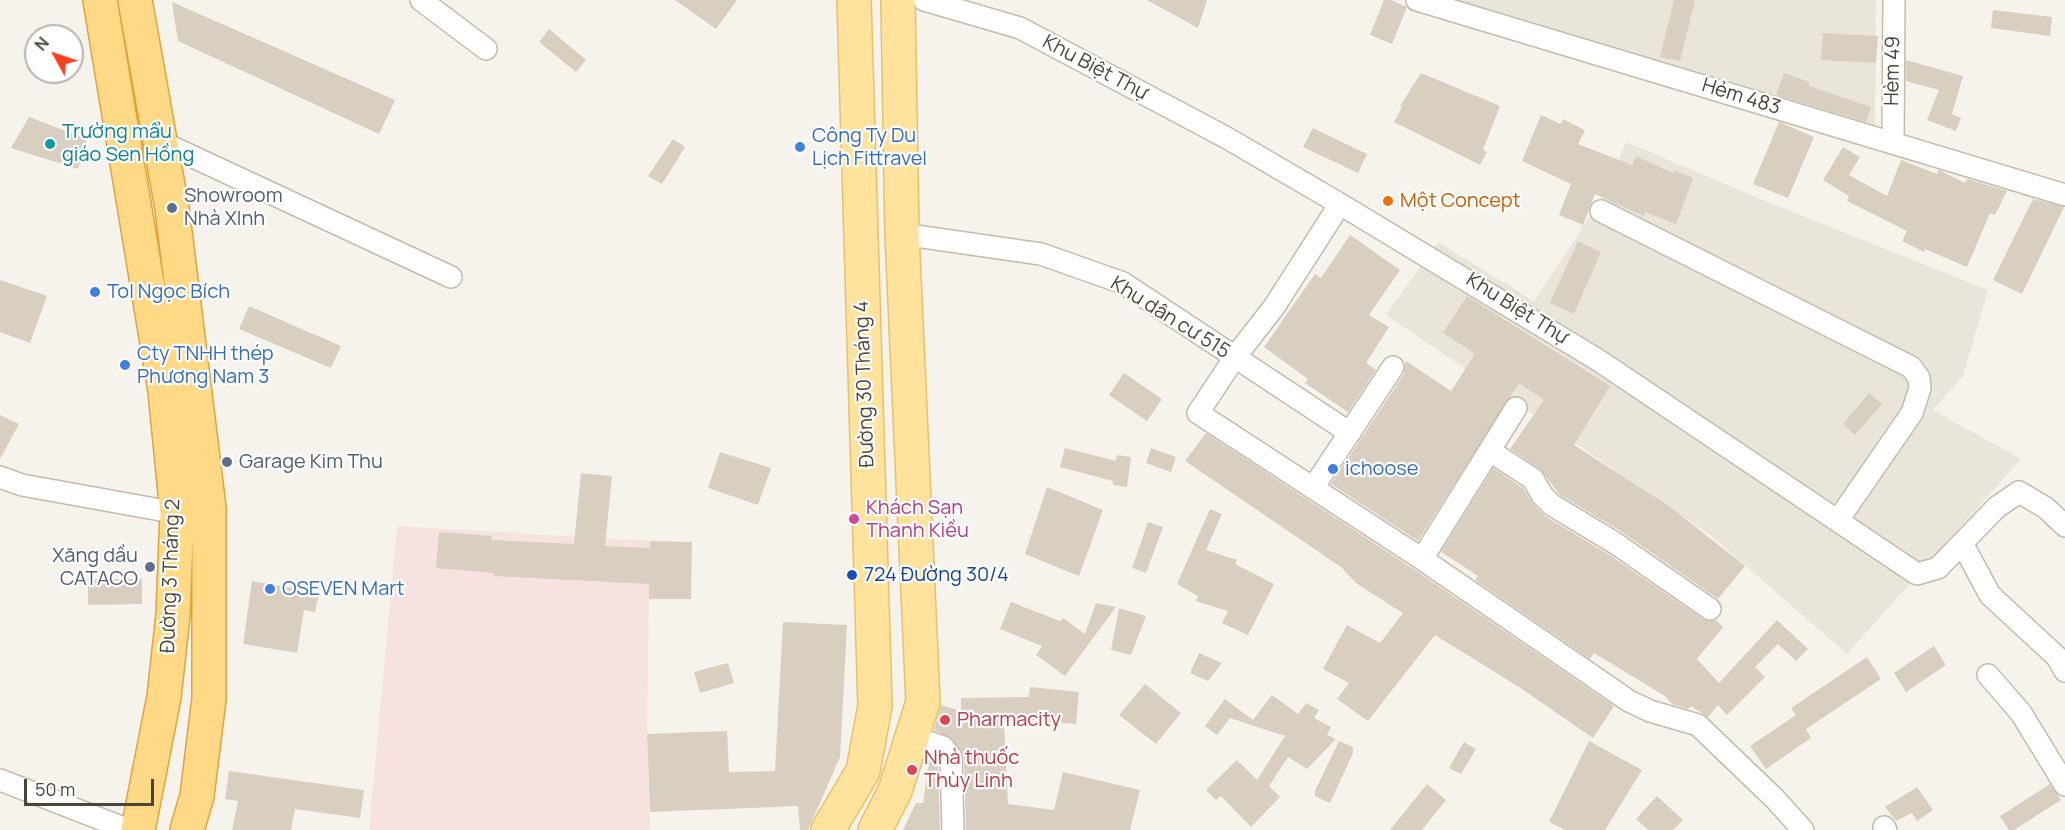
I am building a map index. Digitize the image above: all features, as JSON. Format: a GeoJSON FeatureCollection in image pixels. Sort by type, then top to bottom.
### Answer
{"type":"FeatureCollection","features":[{"type":"Feature","properties":{"kind":"highway","name":"Đường 3 Tháng 2"},"geometry":{"type":"LineString","coordinates":[[100,0],[165,391],[177,513],[173,615],[164,697],[138,830]]}},
{"type":"Feature","properties":{"kind":"highway","name":"Đường 3 Tháng 2"},"geometry":{"type":"LineString","coordinates":[[135,0],[172,208],[209,508],[209,699],[197,796],[187,830]]}},
{"type":"Feature","properties":{"kind":"main road","name":"Đường 30 Tháng 4"},"geometry":{"type":"LineString","coordinates":[[828,830],[863,771],[875,705],[854,0]]}},
{"type":"Feature","properties":{"kind":"main road"},"geometry":{"type":"LineString","coordinates":[[875,830],[895,791],[923,702],[902,234],[898,0]]}},
{"type":"Feature","properties":{"kind":"street"},"geometry":{"type":"LineString","coordinates":[[421,0],[486,49]]}},
{"type":"Feature","properties":{"kind":"street","name":"Khu Biệt Thự"},"geometry":{"type":"LineString","coordinates":[[924,0],[1020,28],[1227,138],[1442,262],[1598,360],[1917,574],[1938,568],[1997,507],[2019,492],[2046,508],[2065,526]]}},
{"type":"Feature","properties":{"kind":"street","name":"Hẻm 483"},"geometry":{"type":"LineString","coordinates":[[1417,0],[2065,195]]}},
{"type":"Feature","properties":{"kind":"street","name":"Hèm 49"},"geometry":{"type":"LineString","coordinates":[[1893,142],[1894,0]]}},
{"type":"Feature","properties":{"kind":"street"},"geometry":{"type":"LineString","coordinates":[[159,141],[451,277]]}},
{"type":"Feature","properties":{"kind":"street"},"geometry":{"type":"LineString","coordinates":[[1340,204],[1274,307],[1235,357],[1198,413],[1422,559],[1629,701],[1650,711],[1698,725],[1722,745],[1803,830]]}},
{"type":"Feature","properties":{"kind":"street"},"geometry":{"type":"LineString","coordinates":[[1601,211],[1891,356],[1911,367],[1915,372],[1919,378],[1920,388],[1912,413],[1838,520]]}},
{"type":"Feature","properties":{"kind":"street","name":"Khu dân cư 515"},"geometry":{"type":"LineString","coordinates":[[902,234],[1041,254],[1123,284],[1350,433]]}},
{"type":"Feature","properties":{"kind":"street"},"geometry":{"type":"LineString","coordinates":[[1313,488],[1393,367]]}},
{"type":"Feature","properties":{"kind":"street"},"geometry":{"type":"LineString","coordinates":[[1422,559],[1516,408]]}},
{"type":"Feature","properties":{"kind":"street"},"geometry":{"type":"LineString","coordinates":[[1490,452],[1533,478],[1542,495],[1552,505],[1615,543],[1710,609]]}},
{"type":"Feature","properties":{"kind":"street"},"geometry":{"type":"LineString","coordinates":[[0,477],[22,485],[177,513]]}},
{"type":"Feature","properties":{"kind":"street"},"geometry":{"type":"LineString","coordinates":[[1962,543],[1990,595],[2056,657],[2065,670]]}},
{"type":"Feature","properties":{"kind":"street"},"geometry":{"type":"LineString","coordinates":[[1988,675],[2021,714],[2065,785]]}},
{"type":"Feature","properties":{"kind":"street"},"geometry":{"type":"LineString","coordinates":[[913,737],[943,747],[951,757],[953,830]]}},
{"type":"Feature","properties":{"kind":"street"},"geometry":{"type":"LineString","coordinates":[[0,780],[129,830]]}},
{"type":"Feature","properties":{"kind":"shaded area"},"geometry":{"type":"Polygon","coordinates":[[[1442,0],[1876,0],[1875,127],[1442,0]]]}},
{"type":"Feature","properties":{"kind":"shaded area"},"geometry":{"type":"Polygon","coordinates":[[[1626,142],[1758,198],[1988,290],[1963,376],[1933,410],[2021,459],[1847,654],[1709,534],[1386,315],[1438,242],[1534,301],[1603,197],[1626,142]]]}},
{"type":"Feature","properties":{"kind":"shaded area"},"geometry":{"type":"Polygon","coordinates":[[[397,526],[650,541],[647,734],[650,830],[369,830],[397,526]]]}},
{"type":"Feature","properties":{"kind":"building"},"geometry":{"type":"Polygon","coordinates":[[[675,0],[737,0],[716,29],[675,0]]]}},
{"type":"Feature","properties":{"kind":"building"},"geometry":{"type":"Polygon","coordinates":[[[1147,0],[1207,0],[1198,28],[1147,0]]]}},
{"type":"Feature","properties":{"kind":"building"},"geometry":{"type":"Polygon","coordinates":[[[1384,0],[1391,0],[1407,7],[1392,44],[1370,35],[1384,0]]]}},
{"type":"Feature","properties":{"kind":"building"},"geometry":{"type":"Polygon","coordinates":[[[1674,0],[1695,0],[1680,61],[1660,57],[1674,0]]]}},
{"type":"Feature","properties":{"kind":"building"},"geometry":{"type":"Polygon","coordinates":[[[172,2],[395,100],[379,134],[178,41],[172,2]]]}},
{"type":"Feature","properties":{"kind":"building"},"geometry":{"type":"Polygon","coordinates":[[[1993,10],[2052,17],[2050,36],[1991,28],[1993,10]]]}},
{"type":"Feature","properties":{"kind":"building"},"geometry":{"type":"Polygon","coordinates":[[[549,29],[586,60],[576,72],[539,42],[549,29]]]}},
{"type":"Feature","properties":{"kind":"building"},"geometry":{"type":"Polygon","coordinates":[[[1823,33],[1878,36],[1876,63],[1821,60],[1823,33]]]}},
{"type":"Feature","properties":{"kind":"building"},"geometry":{"type":"Polygon","coordinates":[[[1906,60],[1963,76],[1952,114],[1961,118],[1956,131],[1927,120],[1939,90],[1906,81],[1906,60]]]}},
{"type":"Feature","properties":{"kind":"building"},"geometry":{"type":"Polygon","coordinates":[[[1421,73],[1500,106],[1483,150],[1487,152],[1480,165],[1394,122],[1402,107],[1400,106],[1421,73]]]}},
{"type":"Feature","properties":{"kind":"building"},"geometry":{"type":"Polygon","coordinates":[[[1784,73],[1809,82],[1809,86],[1871,107],[1866,122],[1776,95],[1784,73]]]}},
{"type":"Feature","properties":{"kind":"building"},"geometry":{"type":"Polygon","coordinates":[[[1541,115],[1561,124],[1563,119],[1585,130],[1578,144],[1632,165],[1636,156],[1673,173],[1674,170],[1693,178],[1676,224],[1645,212],[1644,216],[1595,194],[1583,225],[1559,215],[1571,184],[1522,161],[1541,115]]]}},
{"type":"Feature","properties":{"kind":"building","name":"Trường mẩu giáo Sen Hồng"},"geometry":{"type":"Polygon","coordinates":[[[29,117],[87,139],[78,169],[11,148],[29,117]]]}},
{"type":"Feature","properties":{"kind":"building"},"geometry":{"type":"Polygon","coordinates":[[[1779,122],[1814,137],[1788,198],[1753,184],[1779,122]]]}},
{"type":"Feature","properties":{"kind":"building"},"geometry":{"type":"Polygon","coordinates":[[[1313,128],[1367,154],[1358,173],[1303,147],[1313,128]]]}},
{"type":"Feature","properties":{"kind":"building"},"geometry":{"type":"Polygon","coordinates":[[[673,139],[685,147],[662,184],[648,176],[673,139]]]}},
{"type":"Feature","properties":{"kind":"building"},"geometry":{"type":"Polygon","coordinates":[[[1843,147],[1860,157],[1849,175],[1887,196],[1901,160],[1937,174],[1939,170],[1965,183],[1967,179],[2007,191],[1995,215],[1990,213],[1967,267],[1925,249],[1924,252],[1902,241],[1907,231],[1847,201],[1849,196],[1823,180],[1843,147]]]}},
{"type":"Feature","properties":{"kind":"building"},"geometry":{"type":"Polygon","coordinates":[[[2033,199],[2064,207],[2022,294],[1993,280],[2033,199]]]}},
{"type":"Feature","properties":{"kind":"building"},"geometry":{"type":"Polygon","coordinates":[[[1350,235],[1400,270],[1369,315],[1389,327],[1366,363],[1376,370],[1348,412],[1305,383],[1308,379],[1264,347],[1315,274],[1321,278],[1350,235]]]}},
{"type":"Feature","properties":{"kind":"building"},"geometry":{"type":"Polygon","coordinates":[[[1578,241],[1601,252],[1574,314],[1550,303],[1578,241]]]}},
{"type":"Feature","properties":{"kind":"building"},"geometry":{"type":"Polygon","coordinates":[[[0,280],[47,296],[30,343],[0,332],[0,280]]]}},
{"type":"Feature","properties":{"kind":"building"},"geometry":{"type":"Polygon","coordinates":[[[1467,296],[1610,386],[1574,445],[1669,506],[1745,566],[1718,599],[1622,532],[1560,495],[1540,469],[1510,449],[1544,400],[1519,383],[1418,541],[1331,484],[1404,374],[1406,361],[1451,391],[1475,354],[1443,333],[1467,296]]]}},
{"type":"Feature","properties":{"kind":"building"},"geometry":{"type":"Polygon","coordinates":[[[249,306],[341,346],[331,368],[239,329],[249,306]]]}},
{"type":"Feature","properties":{"kind":"building"},"geometry":{"type":"Polygon","coordinates":[[[1124,373],[1162,399],[1147,421],[1109,395],[1124,373]]]}},
{"type":"Feature","properties":{"kind":"building"},"geometry":{"type":"Polygon","coordinates":[[[1869,393],[1882,404],[1855,435],[1843,424],[1869,393]]]}},
{"type":"Feature","properties":{"kind":"building"},"geometry":{"type":"Polygon","coordinates":[[[0,415],[19,424],[0,459],[0,415]]]}},
{"type":"Feature","properties":{"kind":"building"},"geometry":{"type":"Polygon","coordinates":[[[1206,433],[1415,570],[1614,706],[1593,738],[1519,687],[1435,635],[1368,721],[1337,699],[1349,683],[1323,669],[1347,625],[1380,643],[1403,613],[1357,584],[1341,567],[1185,461],[1206,433]]]}},
{"type":"Feature","properties":{"kind":"building"},"geometry":{"type":"Polygon","coordinates":[[[1065,448],[1116,461],[1117,455],[1131,457],[1127,487],[1113,485],[1113,481],[1060,467],[1065,448]]]}},
{"type":"Feature","properties":{"kind":"building"},"geometry":{"type":"Polygon","coordinates":[[[1151,448],[1176,457],[1171,472],[1146,463],[1151,448]]]}},
{"type":"Feature","properties":{"kind":"building"},"geometry":{"type":"Polygon","coordinates":[[[720,452],[771,468],[758,505],[708,488],[720,452]]]}},
{"type":"Feature","properties":{"kind":"building"},"geometry":{"type":"Polygon","coordinates":[[[1493,468],[1523,488],[1533,504],[1545,516],[1608,554],[1703,619],[1716,620],[1723,627],[1697,659],[1719,683],[1777,620],[1808,649],[1796,661],[1778,644],[1755,667],[1765,677],[1727,715],[1718,705],[1708,717],[1691,706],[1688,709],[1672,704],[1665,696],[1594,653],[1590,659],[1475,580],[1478,576],[1441,552],[1493,468]]]}},
{"type":"Feature","properties":{"kind":"building"},"geometry":{"type":"Polygon","coordinates":[[[581,473],[612,476],[605,546],[650,548],[650,541],[692,542],[691,599],[649,599],[649,584],[494,576],[494,573],[436,568],[439,532],[492,536],[491,540],[574,544],[581,473]]]}},
{"type":"Feature","properties":{"kind":"building"},"geometry":{"type":"Polygon","coordinates":[[[1047,487],[1103,510],[1079,576],[1025,554],[1047,487]]]}},
{"type":"Feature","properties":{"kind":"building"},"geometry":{"type":"Polygon","coordinates":[[[1210,509],[1222,514],[1206,550],[1237,560],[1235,564],[1274,584],[1248,635],[1222,623],[1228,611],[1196,601],[1198,596],[1177,584],[1210,509]]]}},
{"type":"Feature","properties":{"kind":"building"},"geometry":{"type":"Polygon","coordinates":[[[1148,522],[1163,527],[1146,573],[1132,568],[1148,522]]]}},
{"type":"Feature","properties":{"kind":"building"},"geometry":{"type":"Polygon","coordinates":[[[88,579],[142,579],[142,604],[88,605],[88,579]]]}},
{"type":"Feature","properties":{"kind":"building"},"geometry":{"type":"Polygon","coordinates":[[[252,581],[319,593],[315,612],[304,610],[297,653],[243,644],[252,581]]]}},
{"type":"Feature","properties":{"kind":"building"},"geometry":{"type":"Polygon","coordinates":[[[1011,602],[1060,621],[1063,618],[1085,634],[1096,603],[1116,607],[1065,676],[1036,655],[1042,646],[1000,629],[1011,602]]]}},
{"type":"Feature","properties":{"kind":"building"},"geometry":{"type":"Polygon","coordinates":[[[1119,608],[1146,616],[1131,655],[1111,650],[1119,608]]]}},
{"type":"Feature","properties":{"kind":"building"},"geometry":{"type":"Polygon","coordinates":[[[783,622],[847,625],[840,757],[808,830],[800,830],[798,806],[650,812],[647,734],[727,731],[729,772],[775,771],[783,622]]]}},
{"type":"Feature","properties":{"kind":"building"},"geometry":{"type":"Polygon","coordinates":[[[1934,646],[1946,665],[1906,692],[1894,673],[1934,646]]]}},
{"type":"Feature","properties":{"kind":"building"},"geometry":{"type":"Polygon","coordinates":[[[1199,653],[1222,663],[1208,681],[1190,673],[1199,653]]]}},
{"type":"Feature","properties":{"kind":"building"},"geometry":{"type":"Polygon","coordinates":[[[1867,657],[1881,679],[1806,729],[1811,738],[1766,769],[1750,746],[1796,715],[1791,708],[1867,657]]]}},
{"type":"Feature","properties":{"kind":"building"},"geometry":{"type":"Polygon","coordinates":[[[728,663],[734,683],[700,693],[694,672],[728,663]]]}},
{"type":"Feature","properties":{"kind":"building"},"geometry":{"type":"Polygon","coordinates":[[[1145,684],[1181,713],[1156,744],[1119,715],[1145,684]]]}},
{"type":"Feature","properties":{"kind":"building"},"geometry":{"type":"Polygon","coordinates":[[[1030,687],[1079,692],[1076,724],[1008,718],[1008,723],[1004,723],[1008,804],[1054,810],[1063,772],[1140,790],[1130,830],[966,830],[964,756],[952,739],[934,730],[941,705],[961,711],[961,698],[1029,697],[1030,687]]]}},
{"type":"Feature","properties":{"kind":"building"},"geometry":{"type":"Polygon","coordinates":[[[1272,695],[1298,714],[1306,703],[1319,710],[1314,718],[1331,727],[1327,735],[1336,739],[1307,769],[1288,757],[1269,786],[1280,797],[1251,827],[1221,796],[1216,800],[1206,790],[1237,760],[1257,780],[1285,736],[1230,718],[1217,735],[1205,726],[1225,699],[1253,720],[1272,695]]]}},
{"type":"Feature","properties":{"kind":"building"},"geometry":{"type":"Polygon","coordinates":[[[1339,741],[1353,747],[1353,753],[1330,803],[1315,796],[1315,791],[1339,741]]]}},
{"type":"Feature","properties":{"kind":"building"},"geometry":{"type":"Polygon","coordinates":[[[1589,741],[1642,770],[1605,830],[1565,830],[1549,822],[1589,741]]]}},
{"type":"Feature","properties":{"kind":"building"},"geometry":{"type":"Polygon","coordinates":[[[1464,742],[1476,749],[1461,774],[1449,768],[1464,742]]]}},
{"type":"Feature","properties":{"kind":"building"},"geometry":{"type":"Polygon","coordinates":[[[930,756],[938,762],[940,830],[903,830],[916,803],[923,803],[930,756]]]}},
{"type":"Feature","properties":{"kind":"building"},"geometry":{"type":"Polygon","coordinates":[[[229,771],[364,790],[360,818],[295,809],[291,830],[232,830],[238,801],[225,799],[229,771]]]}},
{"type":"Feature","properties":{"kind":"building"},"geometry":{"type":"Polygon","coordinates":[[[1427,784],[1446,800],[1422,830],[1390,830],[1427,784]]]}},
{"type":"Feature","properties":{"kind":"building"},"geometry":{"type":"Polygon","coordinates":[[[2050,784],[2061,800],[2014,830],[2009,830],[2000,816],[2050,784]]]}},
{"type":"Feature","properties":{"kind":"building"},"geometry":{"type":"Polygon","coordinates":[[[1917,787],[1933,810],[1917,821],[1912,813],[1896,821],[1885,807],[1917,787]]]}},
{"type":"Feature","properties":{"kind":"building"},"geometry":{"type":"Polygon","coordinates":[[[1657,796],[1683,820],[1673,830],[1648,830],[1636,819],[1657,796]]]}},
{"type":"Feature","properties":{"kind":"place","name":"Trường mẩu giáo Sen Hồng"},"geometry":{"type":"Point","coordinates":[50,144]}},
{"type":"Feature","properties":{"kind":"place","name":"Công Ty Du Lịch Fittravel"},"geometry":{"type":"Point","coordinates":[800,147]}},
{"type":"Feature","properties":{"kind":"place","name":"Một Concept"},"geometry":{"type":"Point","coordinates":[1388,201]}},
{"type":"Feature","properties":{"kind":"place","name":"Showroom Nhà XInh"},"geometry":{"type":"Point","coordinates":[172,208]}},
{"type":"Feature","properties":{"kind":"place","name":"Tol Ngọc Bích"},"geometry":{"type":"Point","coordinates":[95,292]}},
{"type":"Feature","properties":{"kind":"place","name":"Cty TNHH thép Phương Nam 3"},"geometry":{"type":"Point","coordinates":[125,365]}},
{"type":"Feature","properties":{"kind":"place","name":"Garage Kim Thu"},"geometry":{"type":"Point","coordinates":[227,462]}},
{"type":"Feature","properties":{"kind":"place","name":"ichoose"},"geometry":{"type":"Point","coordinates":[1333,469]}},
{"type":"Feature","properties":{"kind":"place","name":"Khách Sạn Thanh Kiều"},"geometry":{"type":"Point","coordinates":[854,519]}},
{"type":"Feature","properties":{"kind":"place","name":"Xăng dầu CATACO"},"geometry":{"type":"Point","coordinates":[150,567]}},
{"type":"Feature","properties":{"kind":"place","name":"724 Đường 30/4"},"geometry":{"type":"Point","coordinates":[852,575]}},
{"type":"Feature","properties":{"kind":"place","name":"OSEVEN Mart"},"geometry":{"type":"Point","coordinates":[270,589]}},
{"type":"Feature","properties":{"kind":"place","name":"Pharmacity"},"geometry":{"type":"Point","coordinates":[945,720]}},
{"type":"Feature","properties":{"kind":"place","name":"Nhà thuốc Thùy Linh"},"geometry":{"type":"Point","coordinates":[912,770]}}]}
